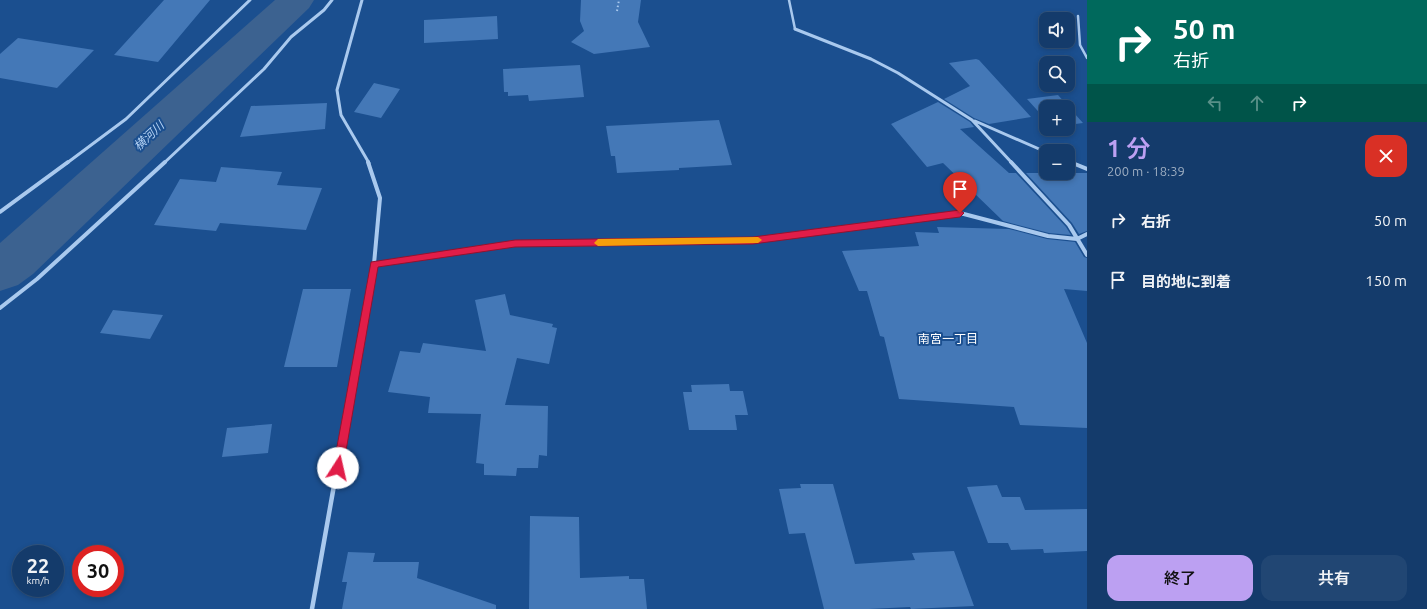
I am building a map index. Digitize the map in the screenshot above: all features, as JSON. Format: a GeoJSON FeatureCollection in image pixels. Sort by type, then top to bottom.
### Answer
{"type":"FeatureCollection","features":[{"type":"Feature","properties":{"kind":"street"},"geometry":{"type":"LineString","coordinates":[[0,212],[126,119],[250,0]]}},
{"type":"Feature","properties":{"kind":"street"},"geometry":{"type":"LineString","coordinates":[[0,308],[37,279],[188,141],[264,69],[291,37],[324,10],[332,0]]}},
{"type":"Feature","properties":{"kind":"street"},"geometry":{"type":"LineString","coordinates":[[312,609],[374,264],[380,198],[370,165],[341,115],[337,90],[362,0]]}},
{"type":"Feature","properties":{"kind":"street"},"geometry":{"type":"LineString","coordinates":[[795,29],[871,59],[898,73],[972,120],[1039,149]]}},
{"type":"Feature","properties":{"kind":"street"},"geometry":{"type":"LineString","coordinates":[[972,120],[1069,225],[1087,255]]}},
{"type":"Feature","properties":{"kind":"street"},"geometry":{"type":"LineString","coordinates":[[1075,164],[1087,169]]}},
{"type":"Feature","properties":{"kind":"street"},"geometry":{"type":"LineString","coordinates":[[374,264],[515,244],[753,241],[960,213],[1048,236],[1077,239],[1087,234]]}},
{"type":"Feature","properties":{"kind":"lane"},"geometry":{"type":"LineString","coordinates":[[789,0],[795,29]]}},
{"type":"Feature","properties":{"kind":"lane"},"geometry":{"type":"LineString","coordinates":[[1078,16],[1080,45],[1087,58]]}},
{"type":"Feature","properties":{"kind":"path"},"geometry":{"type":"LineString","coordinates":[[617,11],[618,0]]}},
{"type":"Feature","properties":{"kind":"building"},"geometry":{"type":"Polygon","coordinates":[[[164,0],[210,0],[158,62],[114,55],[164,0]]]}},
{"type":"Feature","properties":{"kind":"building"},"geometry":{"type":"Polygon","coordinates":[[[581,0],[641,0],[638,22],[650,47],[594,54],[571,42],[584,31],[580,21],[581,0]]]}},
{"type":"Feature","properties":{"kind":"building"},"geometry":{"type":"Polygon","coordinates":[[[497,16],[498,39],[424,43],[424,20],[497,16]]]}},
{"type":"Feature","properties":{"kind":"building"},"geometry":{"type":"Polygon","coordinates":[[[18,38],[94,50],[57,88],[0,78],[0,54],[18,38]]]}},
{"type":"Feature","properties":{"kind":"building"},"geometry":{"type":"Polygon","coordinates":[[[976,59],[979,60],[1031,117],[989,124],[974,118],[944,99],[970,86],[949,63],[976,59]]]}},
{"type":"Feature","properties":{"kind":"building"},"geometry":{"type":"Polygon","coordinates":[[[580,65],[584,97],[529,101],[528,95],[508,96],[508,92],[504,92],[503,69],[580,65]]]}},
{"type":"Feature","properties":{"kind":"building"},"geometry":{"type":"Polygon","coordinates":[[[374,83],[400,89],[381,118],[354,112],[374,83]]]}},
{"type":"Feature","properties":{"kind":"building"},"geometry":{"type":"Polygon","coordinates":[[[1058,95],[1062,100],[1039,100],[1039,112],[1027,99],[1058,95]]]}},
{"type":"Feature","properties":{"kind":"building"},"geometry":{"type":"Polygon","coordinates":[[[938,102],[970,122],[974,127],[960,129],[1009,173],[1016,173],[1066,227],[1071,235],[1049,233],[1003,221],[943,163],[927,167],[891,124],[938,102]]]}},
{"type":"Feature","properties":{"kind":"building"},"geometry":{"type":"Polygon","coordinates":[[[327,103],[325,129],[240,137],[251,106],[327,103]]]}},
{"type":"Feature","properties":{"kind":"building"},"geometry":{"type":"Polygon","coordinates":[[[1075,114],[1083,123],[1075,124],[1075,114]]]}},
{"type":"Feature","properties":{"kind":"building"},"geometry":{"type":"Polygon","coordinates":[[[719,120],[732,165],[679,168],[679,170],[617,173],[615,156],[611,156],[606,126],[719,120]]]}},
{"type":"Feature","properties":{"kind":"building"},"geometry":{"type":"Polygon","coordinates":[[[221,167],[282,172],[277,185],[322,188],[306,230],[220,223],[216,231],[154,225],[180,179],[216,182],[221,167]]]}},
{"type":"Feature","properties":{"kind":"building"},"geometry":{"type":"Polygon","coordinates":[[[1026,173],[1039,173],[1039,180],[1075,180],[1075,173],[1087,173],[1087,231],[1079,234],[1072,223],[1026,173]]]}},
{"type":"Feature","properties":{"kind":"building"},"geometry":{"type":"Polygon","coordinates":[[[937,227],[1009,229],[1047,239],[1075,242],[1084,257],[1087,258],[1087,291],[1064,289],[1087,343],[1087,428],[1020,425],[1014,407],[899,399],[884,337],[880,336],[867,291],[859,291],[842,251],[919,246],[915,232],[939,233],[937,227]]]}},
{"type":"Feature","properties":{"kind":"building"},"geometry":{"type":"Polygon","coordinates":[[[303,289],[351,289],[337,367],[284,367],[303,289]]]}},
{"type":"Feature","properties":{"kind":"building"},"geometry":{"type":"Polygon","coordinates":[[[505,294],[510,315],[553,324],[552,327],[557,328],[549,364],[517,358],[505,405],[548,406],[547,456],[539,455],[538,468],[517,468],[516,476],[484,475],[484,464],[476,463],[481,414],[428,413],[430,397],[388,392],[400,351],[420,353],[423,343],[486,351],[475,300],[505,294]]]}},
{"type":"Feature","properties":{"kind":"building"},"geometry":{"type":"Polygon","coordinates":[[[113,310],[163,315],[150,339],[100,333],[113,310]]]}},
{"type":"Feature","properties":{"kind":"building"},"geometry":{"type":"Polygon","coordinates":[[[729,384],[730,391],[743,391],[748,415],[735,415],[737,430],[689,430],[683,392],[692,392],[691,385],[729,384]]]}},
{"type":"Feature","properties":{"kind":"building"},"geometry":{"type":"Polygon","coordinates":[[[272,424],[268,453],[222,457],[227,428],[272,424]]]}},
{"type":"Feature","properties":{"kind":"building"},"geometry":{"type":"Polygon","coordinates":[[[800,484],[833,484],[855,564],[915,560],[912,553],[954,551],[974,606],[911,609],[910,607],[824,609],[805,533],[789,534],[779,489],[801,488],[800,484]]]}},
{"type":"Feature","properties":{"kind":"building"},"geometry":{"type":"Polygon","coordinates":[[[997,485],[1002,497],[1020,497],[1025,510],[1087,509],[1087,551],[1044,553],[1043,549],[1011,550],[1008,543],[988,543],[967,487],[997,485]]]}},
{"type":"Feature","properties":{"kind":"building"},"geometry":{"type":"Polygon","coordinates":[[[530,516],[579,517],[580,578],[629,576],[629,579],[644,579],[647,609],[529,609],[530,516]]]}},
{"type":"Feature","properties":{"kind":"building"},"geometry":{"type":"Polygon","coordinates":[[[348,552],[375,553],[373,562],[419,562],[417,578],[496,605],[496,609],[342,609],[347,582],[342,582],[348,552]]]}},
{"type":"Feature","properties":{"kind":"waterway","name":"横河川"},"geometry":{"type":"LineString","coordinates":[[0,270],[15,260],[296,0]]}},
{"type":"Feature","properties":{"kind":"slow traffic"},"geometry":{"type":"LineString","coordinates":[[598,243],[758,240]]}},
{"type":"Feature","properties":{"kind":"district","name":"南宮一丁目"},"geometry":{"type":"Point","coordinates":[948,339]}},
{"type":"Feature","properties":{"kind":"route"},"geometry":{"type":"LineString","coordinates":[[338,468],[374,264],[515,244],[753,241],[960,213]]}}]}
